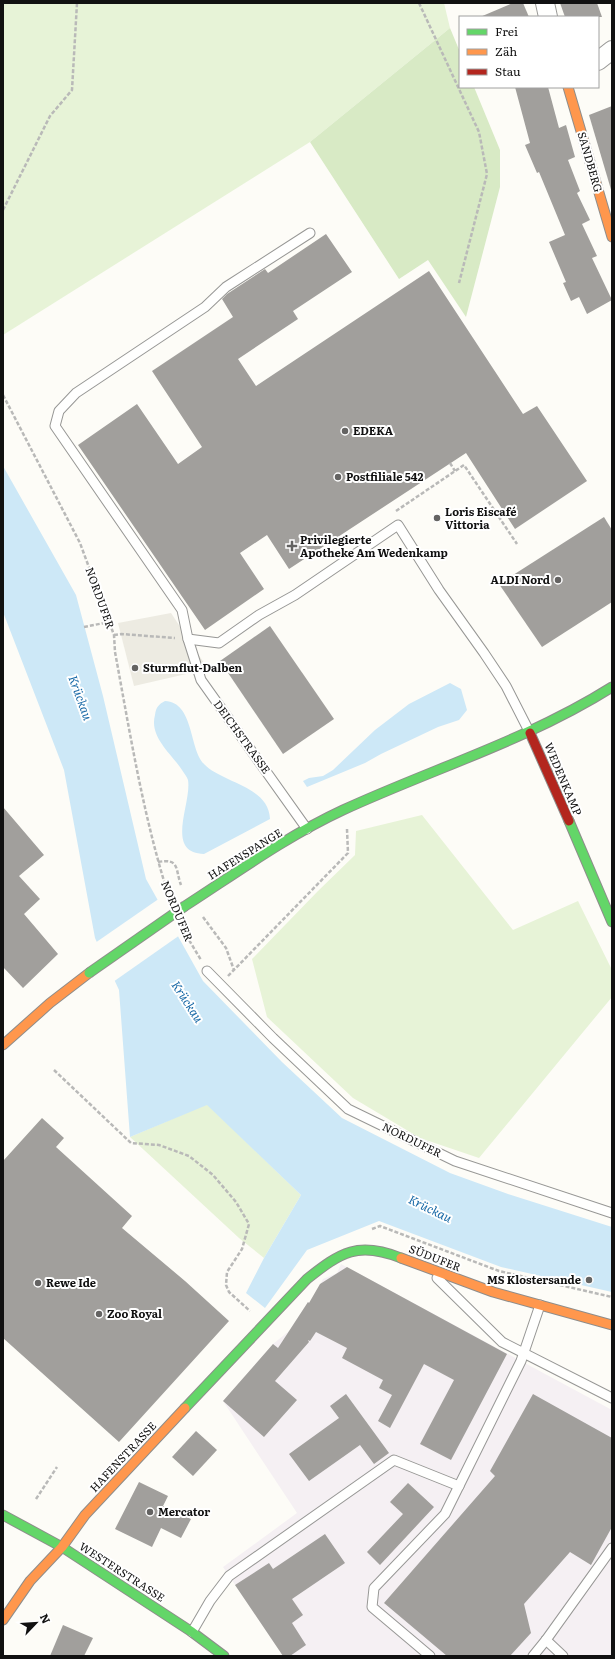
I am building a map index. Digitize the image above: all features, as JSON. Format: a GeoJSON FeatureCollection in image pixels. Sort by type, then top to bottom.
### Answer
{"type":"FeatureCollection","features":[{"type":"Feature","properties":{"kind":"street"},"geometry":{"type":"LineString","coordinates":[[544,3],[548,16]]}},
{"type":"Feature","properties":{"kind":"street"},"geometry":{"type":"LineString","coordinates":[[599,60],[612,50]]}},
{"type":"Feature","properties":{"kind":"street","name":"SANDBERG"},"geometry":{"type":"LineString","coordinates":[[568,88],[612,238]]}},
{"type":"Feature","properties":{"kind":"street"},"geometry":{"type":"LineString","coordinates":[[530,733],[612,687]]}},
{"type":"Feature","properties":{"kind":"street","name":"HAFENSPANGE"},"geometry":{"type":"LineString","coordinates":[[3,1044],[50,1004],[90,973],[185,906],[307,829],[327,818],[391,789],[530,733]]}},
{"type":"Feature","properties":{"kind":"street","name":"WEDENKAMP"},"geometry":{"type":"LineString","coordinates":[[530,733],[545,764],[612,922]]}},
{"type":"Feature","properties":{"kind":"street","name":"SÜDUFER"},"geometry":{"type":"LineString","coordinates":[[271,1318],[307,1279],[333,1259],[348,1252],[372,1248],[492,1292],[612,1325]]}},
{"type":"Feature","properties":{"kind":"street","name":"HAFENSTRASSE"},"geometry":{"type":"LineString","coordinates":[[3,1620],[30,1581],[62,1547],[90,1510],[271,1318]]}},
{"type":"Feature","properties":{"kind":"street","name":"WESTERSTRASSE"},"geometry":{"type":"LineString","coordinates":[[3,1515],[62,1547],[192,1632],[224,1656]]}},
{"type":"Feature","properties":{"kind":"lane","name":"DEICHSTRASSE"},"geometry":{"type":"LineString","coordinates":[[307,829],[201,680],[188,639],[182,610],[55,426],[59,410],[76,393],[205,307],[226,287],[310,233]]}},
{"type":"Feature","properties":{"kind":"lane"},"geometry":{"type":"LineString","coordinates":[[188,639],[219,643],[259,615],[295,595],[398,525],[439,590],[506,686],[530,733]]}},
{"type":"Feature","properties":{"kind":"lane","name":"NORDUFER"},"geometry":{"type":"LineString","coordinates":[[207,971],[273,1038],[348,1109],[455,1161],[612,1213]]}},
{"type":"Feature","properties":{"kind":"lane"},"geometry":{"type":"LineString","coordinates":[[426,1267],[502,1342],[612,1398]]}},
{"type":"Feature","properties":{"kind":"lane"},"geometry":{"type":"LineString","coordinates":[[430,1656],[372,1607],[374,1588],[445,1514],[524,1353],[540,1305]]}},
{"type":"Feature","properties":{"kind":"lane"},"geometry":{"type":"LineString","coordinates":[[192,1632],[210,1601],[229,1576],[394,1460],[459,1486]]}},
{"type":"Feature","properties":{"kind":"lane"},"geometry":{"type":"LineString","coordinates":[[533,1656],[612,1548]]}},
{"type":"Feature","properties":{"kind":"lane"},"geometry":{"type":"LineString","coordinates":[[546,1640],[563,1656]]}},
{"type":"Feature","properties":{"kind":"path"},"geometry":{"type":"LineString","coordinates":[[3,210],[50,116],[72,90],[77,3]]}},
{"type":"Feature","properties":{"kind":"path"},"geometry":{"type":"LineString","coordinates":[[419,3],[479,132],[487,174],[460,283]]}},
{"type":"Feature","properties":{"kind":"path","name":"NORDUFER"},"geometry":{"type":"LineString","coordinates":[[3,395],[80,543],[114,636],[115,652],[135,759],[158,862],[170,901]]}},
{"type":"Feature","properties":{"kind":"path"},"geometry":{"type":"LineString","coordinates":[[450,463],[455,471]]}},
{"type":"Feature","properties":{"kind":"path"},"geometry":{"type":"LineString","coordinates":[[390,515],[464,465],[517,544]]}},
{"type":"Feature","properties":{"kind":"path"},"geometry":{"type":"LineString","coordinates":[[319,550],[325,559]]}},
{"type":"Feature","properties":{"kind":"path"},"geometry":{"type":"LineString","coordinates":[[320,563],[332,555]]}},
{"type":"Feature","properties":{"kind":"path"},"geometry":{"type":"LineString","coordinates":[[84,627],[109,622]]}},
{"type":"Feature","properties":{"kind":"path"},"geometry":{"type":"LineString","coordinates":[[114,636],[121,634],[188,639]]}},
{"type":"Feature","properties":{"kind":"path"},"geometry":{"type":"LineString","coordinates":[[220,984],[348,852],[347,829]]}},
{"type":"Feature","properties":{"kind":"path"},"geometry":{"type":"LineString","coordinates":[[158,862],[168,860],[173,862],[176,866],[180,880]]}},
{"type":"Feature","properties":{"kind":"path"},"geometry":{"type":"LineString","coordinates":[[202,915],[226,948],[234,970]]}},
{"type":"Feature","properties":{"kind":"path","name":"NORDUFER"},"geometry":{"type":"LineString","coordinates":[[183,930],[207,971]]}},
{"type":"Feature","properties":{"kind":"path"},"geometry":{"type":"LineString","coordinates":[[54,1070],[131,1143],[159,1145],[189,1156],[213,1175],[236,1202],[249,1224],[242,1249],[228,1272],[226,1285],[229,1292],[254,1314]]}},
{"type":"Feature","properties":{"kind":"path"},"geometry":{"type":"LineString","coordinates":[[366,1232],[380,1226],[500,1271],[612,1297]]}},
{"type":"Feature","properties":{"kind":"path"},"geometry":{"type":"LineString","coordinates":[[36,1499],[57,1467]]}},
{"type":"Feature","properties":{"kind":"shaded area"},"geometry":{"type":"Polygon","coordinates":[[[171,613],[208,669],[134,686],[118,623],[171,613]]]}},
{"type":"Feature","properties":{"kind":"shaded area"},"geometry":{"type":"Polygon","coordinates":[[[341,1264],[612,1410],[612,1656],[283,1656],[223,1567],[297,1513],[223,1401],[273,1344],[289,1331],[308,1302],[310,1303],[323,1279],[337,1273],[341,1264]]]}},
{"type":"Feature","properties":{"kind":"green space"},"geometry":{"type":"Polygon","coordinates":[[[3,3],[444,3],[450,28],[310,142],[3,335],[3,3]]]}},
{"type":"Feature","properties":{"kind":"green space"},"geometry":{"type":"Polygon","coordinates":[[[450,28],[459,50],[459,88],[474,88],[500,150],[500,187],[466,317],[428,260],[399,279],[310,142],[450,28]]]}},
{"type":"Feature","properties":{"kind":"green space"},"geometry":{"type":"Polygon","coordinates":[[[422,815],[513,930],[578,901],[612,970],[612,997],[479,1158],[420,1138],[353,1098],[267,1017],[252,959],[355,855],[356,831],[422,815]]]}},
{"type":"Feature","properties":{"kind":"green space"},"geometry":{"type":"Polygon","coordinates":[[[207,1104],[301,1195],[264,1258],[239,1238],[130,1137],[207,1104]]]}},
{"type":"Feature","properties":{"kind":"water","name":"Krückau"},"geometry":{"type":"Polygon","coordinates":[[[3,466],[76,595],[103,696],[146,879],[203,981],[282,1062],[342,1118],[450,1173],[508,1194],[612,1227],[612,1292],[501,1267],[379,1221],[307,1250],[265,1308],[246,1293],[264,1258],[301,1195],[207,1105],[130,1137],[119,990],[95,938],[64,770],[3,612],[3,466]]]}},
{"type":"Feature","properties":{"kind":"water"},"geometry":{"type":"Polygon","coordinates":[[[450,683],[461,689],[467,710],[459,720],[438,727],[365,763],[307,787],[303,781],[309,778],[323,776],[333,770],[375,730],[409,704],[450,683]]]}},
{"type":"Feature","properties":{"kind":"water"},"geometry":{"type":"Polygon","coordinates":[[[165,701],[174,703],[181,709],[186,717],[199,757],[204,764],[222,776],[253,792],[262,799],[268,808],[270,819],[204,854],[192,851],[185,845],[182,836],[182,825],[188,790],[188,780],[158,738],[154,723],[157,708],[165,701]]]}},
{"type":"Feature","properties":{"kind":"pier"},"geometry":{"type":"Polygon","coordinates":[[[160,898],[180,935],[113,982],[95,943],[160,898]]]}},
{"type":"Feature","properties":{"kind":"building"},"geometry":{"type":"Polygon","coordinates":[[[513,3],[523,3],[529,16],[482,16],[513,3]]]}},
{"type":"Feature","properties":{"kind":"building"},"geometry":{"type":"Polygon","coordinates":[[[560,3],[597,3],[602,17],[599,16],[565,16],[560,3]]]}},
{"type":"Feature","properties":{"kind":"building"},"geometry":{"type":"Polygon","coordinates":[[[515,88],[548,88],[559,128],[566,125],[575,157],[568,160],[580,191],[577,193],[590,220],[582,224],[597,256],[592,258],[612,300],[587,314],[579,297],[571,301],[563,283],[566,282],[549,242],[565,235],[539,172],[537,173],[525,145],[530,143],[515,88]]]}},
{"type":"Feature","properties":{"kind":"building"},"geometry":{"type":"Polygon","coordinates":[[[612,106],[612,193],[589,115],[612,106]]]}},
{"type":"Feature","properties":{"kind":"building","name":"EDEKA"},"geometry":{"type":"Polygon","coordinates":[[[326,234],[352,272],[293,311],[298,319],[238,359],[256,386],[429,271],[523,414],[537,406],[587,481],[515,529],[466,453],[289,569],[267,535],[240,553],[264,589],[205,630],[78,445],[137,404],[178,464],[202,447],[152,371],[233,317],[222,299],[227,294],[265,269],[268,273],[326,234]]]}},
{"type":"Feature","properties":{"kind":"building","name":"ALDI Nord"},"geometry":{"type":"Polygon","coordinates":[[[604,517],[612,530],[612,602],[542,647],[499,584],[604,517]]]}},
{"type":"Feature","properties":{"kind":"building"},"geometry":{"type":"Polygon","coordinates":[[[270,626],[334,719],[283,754],[220,661],[270,626]]]}},
{"type":"Feature","properties":{"kind":"building"},"geometry":{"type":"Polygon","coordinates":[[[3,807],[44,855],[19,876],[40,899],[24,914],[58,954],[23,988],[3,967],[3,807]]]}},
{"type":"Feature","properties":{"kind":"building"},"geometry":{"type":"Polygon","coordinates":[[[42,1118],[64,1138],[56,1147],[132,1216],[122,1228],[185,1281],[229,1321],[119,1442],[3,1338],[3,1161],[42,1118]]]}},
{"type":"Feature","properties":{"kind":"building"},"geometry":{"type":"Polygon","coordinates":[[[347,1267],[507,1354],[451,1460],[420,1444],[454,1380],[424,1364],[390,1428],[378,1421],[392,1395],[379,1388],[383,1380],[342,1358],[347,1348],[316,1332],[275,1381],[297,1400],[264,1437],[223,1401],[273,1344],[278,1348],[308,1302],[309,1303],[320,1284],[347,1267]]]}},
{"type":"Feature","properties":{"kind":"building"},"geometry":{"type":"Polygon","coordinates":[[[346,1394],[389,1453],[374,1464],[360,1445],[309,1481],[289,1454],[339,1418],[330,1406],[346,1394]]]}},
{"type":"Feature","properties":{"kind":"building"},"geometry":{"type":"Polygon","coordinates":[[[533,1394],[612,1438],[612,1527],[591,1565],[570,1552],[524,1604],[531,1633],[510,1656],[447,1656],[384,1603],[495,1476],[490,1471],[533,1394]]]}},
{"type":"Feature","properties":{"kind":"building"},"geometry":{"type":"Polygon","coordinates":[[[196,1431],[217,1450],[193,1476],[172,1457],[196,1431]]]}},
{"type":"Feature","properties":{"kind":"building","name":"Mercator"},"geometry":{"type":"Polygon","coordinates":[[[139,1482],[168,1496],[163,1506],[191,1519],[181,1538],[161,1528],[152,1547],[115,1529],[139,1482]]]}},
{"type":"Feature","properties":{"kind":"building"},"geometry":{"type":"Polygon","coordinates":[[[408,1483],[434,1507],[380,1565],[367,1552],[403,1514],[390,1502],[408,1483]]]}},
{"type":"Feature","properties":{"kind":"building"},"geometry":{"type":"Polygon","coordinates":[[[325,1534],[345,1563],[292,1599],[303,1615],[292,1623],[306,1645],[290,1656],[283,1656],[235,1585],[269,1563],[273,1569],[325,1534]]]}},
{"type":"Feature","properties":{"kind":"building"},"geometry":{"type":"Polygon","coordinates":[[[63,1625],[93,1638],[84,1656],[50,1656],[63,1625]]]}},
{"type":"Feature","properties":{"kind":"traffic: fast"},"geometry":{"type":"LineString","coordinates":[[185,906],[262,855],[322,820],[547,723],[612,687]]}},
{"type":"Feature","properties":{"kind":"traffic: fast"},"geometry":{"type":"LineString","coordinates":[[569,821],[612,922]]}},
{"type":"Feature","properties":{"kind":"traffic: fast"},"geometry":{"type":"LineString","coordinates":[[89,973],[185,906]]}},
{"type":"Feature","properties":{"kind":"traffic: fast"},"geometry":{"type":"LineString","coordinates":[[185,1408],[307,1279],[330,1262],[340,1256],[361,1250],[373,1250],[401,1258]]}},
{"type":"Feature","properties":{"kind":"traffic: fast"},"geometry":{"type":"LineString","coordinates":[[3,1515],[62,1547],[192,1632],[224,1656]]}},
{"type":"Feature","properties":{"kind":"traffic: slow"},"geometry":{"type":"LineString","coordinates":[[568,88],[612,237]]}},
{"type":"Feature","properties":{"kind":"traffic: slow"},"geometry":{"type":"LineString","coordinates":[[3,1045],[50,1003],[89,973]]}},
{"type":"Feature","properties":{"kind":"traffic: slow"},"geometry":{"type":"LineString","coordinates":[[401,1258],[493,1292],[612,1325]]}},
{"type":"Feature","properties":{"kind":"traffic: slow"},"geometry":{"type":"LineString","coordinates":[[3,1620],[30,1581],[62,1547],[85,1515],[185,1408]]}},
{"type":"Feature","properties":{"kind":"traffic: jam"},"geometry":{"type":"LineString","coordinates":[[530,733],[569,821]]}},
{"type":"Feature","properties":{"kind":"place","name":"EDEKA"},"geometry":{"type":"Point","coordinates":[345,431]}},
{"type":"Feature","properties":{"kind":"place","name":"Postfiliale 542"},"geometry":{"type":"Point","coordinates":[338,477]}},
{"type":"Feature","properties":{"kind":"place","name":"Loris Eiscafé Vittoria"},"geometry":{"type":"Point","coordinates":[437,518]}},
{"type":"Feature","properties":{"kind":"place","name":"Privilegierte Apotheke Am Wedenkamp"},"geometry":{"type":"Point","coordinates":[292,546]}},
{"type":"Feature","properties":{"kind":"place","name":"ALDI Nord"},"geometry":{"type":"Point","coordinates":[558,580]}},
{"type":"Feature","properties":{"kind":"place","name":"Sturmflut-Dalben"},"geometry":{"type":"Point","coordinates":[135,668]}},
{"type":"Feature","properties":{"kind":"place","name":"MS Klostersande"},"geometry":{"type":"Point","coordinates":[589,1280]}},
{"type":"Feature","properties":{"kind":"place","name":"Rewe Ide"},"geometry":{"type":"Point","coordinates":[38,1283]}},
{"type":"Feature","properties":{"kind":"place","name":"Zoo Royal"},"geometry":{"type":"Point","coordinates":[99,1314]}},
{"type":"Feature","properties":{"kind":"place","name":"Mercator"},"geometry":{"type":"Point","coordinates":[150,1512]}}]}
